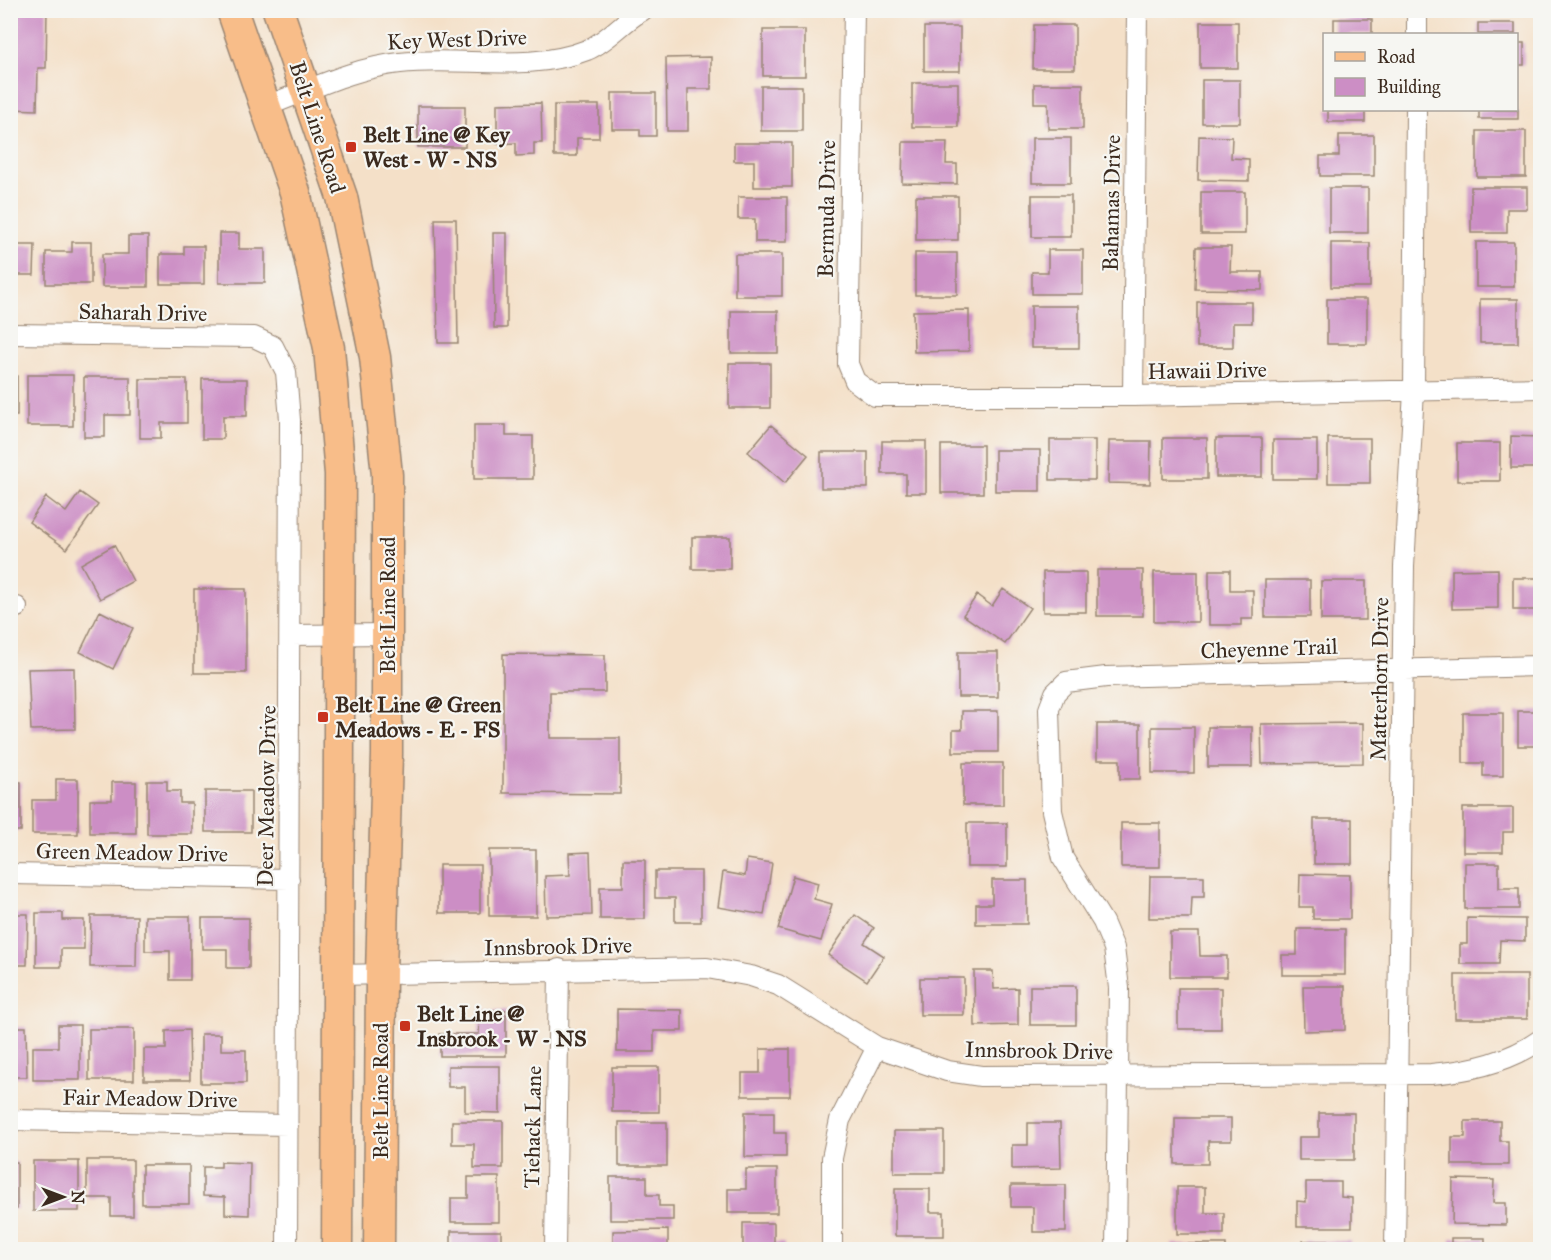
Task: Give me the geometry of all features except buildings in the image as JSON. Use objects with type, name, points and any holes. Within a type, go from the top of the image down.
[{"type":"main road","name":"Belt Line Road","points":[[232,10],[295,192],[328,348],[340,474],[337,1250]]},
{"type":"main road","name":"Belt Line Road","points":[[278,10],[308,91],[342,197],[375,357],[387,475],[387,754],[381,974],[379,1250]]},
{"type":"street","name":"Key West Drive","points":[[266,106],[369,68],[400,63],[530,61],[560,58],[588,49],[643,10]]},
{"type":"street","name":"Bermuda Drive","points":[[854,10],[848,364],[855,381],[875,396]]},
{"type":"street","name":"Bahamas Drive","points":[[1133,396],[1137,10]]},
{"type":"street","points":[[1417,10],[1417,33]]},
{"type":"street","name":"Matterhorn Drive","points":[[1395,1250],[1405,521],[1414,391],[1416,111]]},
{"type":"street","name":"Saharah Drive","points":[[10,334],[254,337],[273,346]]},
{"type":"street","name":"Deer Meadow Drive","points":[[273,346],[286,372],[290,420],[287,1250]]},
{"type":"street","name":"Hawaii Drive","points":[[875,396],[1133,396],[1540,388]]},
{"type":"street","points":[[291,635],[387,634]]},
{"type":"street","name":"Cheyenne Trail","points":[[1116,1250],[1119,988],[1114,948],[1103,922],[1063,858],[1052,811],[1049,709],[1055,693],[1066,682],[1106,677],[1540,666]]},
{"type":"street","name":"Green Meadow Drive","points":[[10,874],[289,879]]},
{"type":"street","name":"Innsbrook Drive","points":[[338,975],[559,969],[707,968],[751,976],[778,985],[877,1047],[947,1071],[981,1076],[1456,1072],[1527,1050],[1540,1040]]},
{"type":"street","name":"Tiehack Lane","points":[[555,1250],[559,969]]},
{"type":"street","points":[[832,1250],[832,1158],[840,1120],[877,1047]]},
{"type":"street","name":"Fair Meadow Drive","points":[[10,1120],[288,1125]]},
{"type":"place","name":"Belt Line @ Key West - W - NS","points":[[351,147]]},
{"type":"place","name":"Belt Line @ Green Meadows - E - FS","points":[[323,717]]},
{"type":"place","name":"Belt Line @ Insbrook - W - NS","points":[[405,1026]]}]
